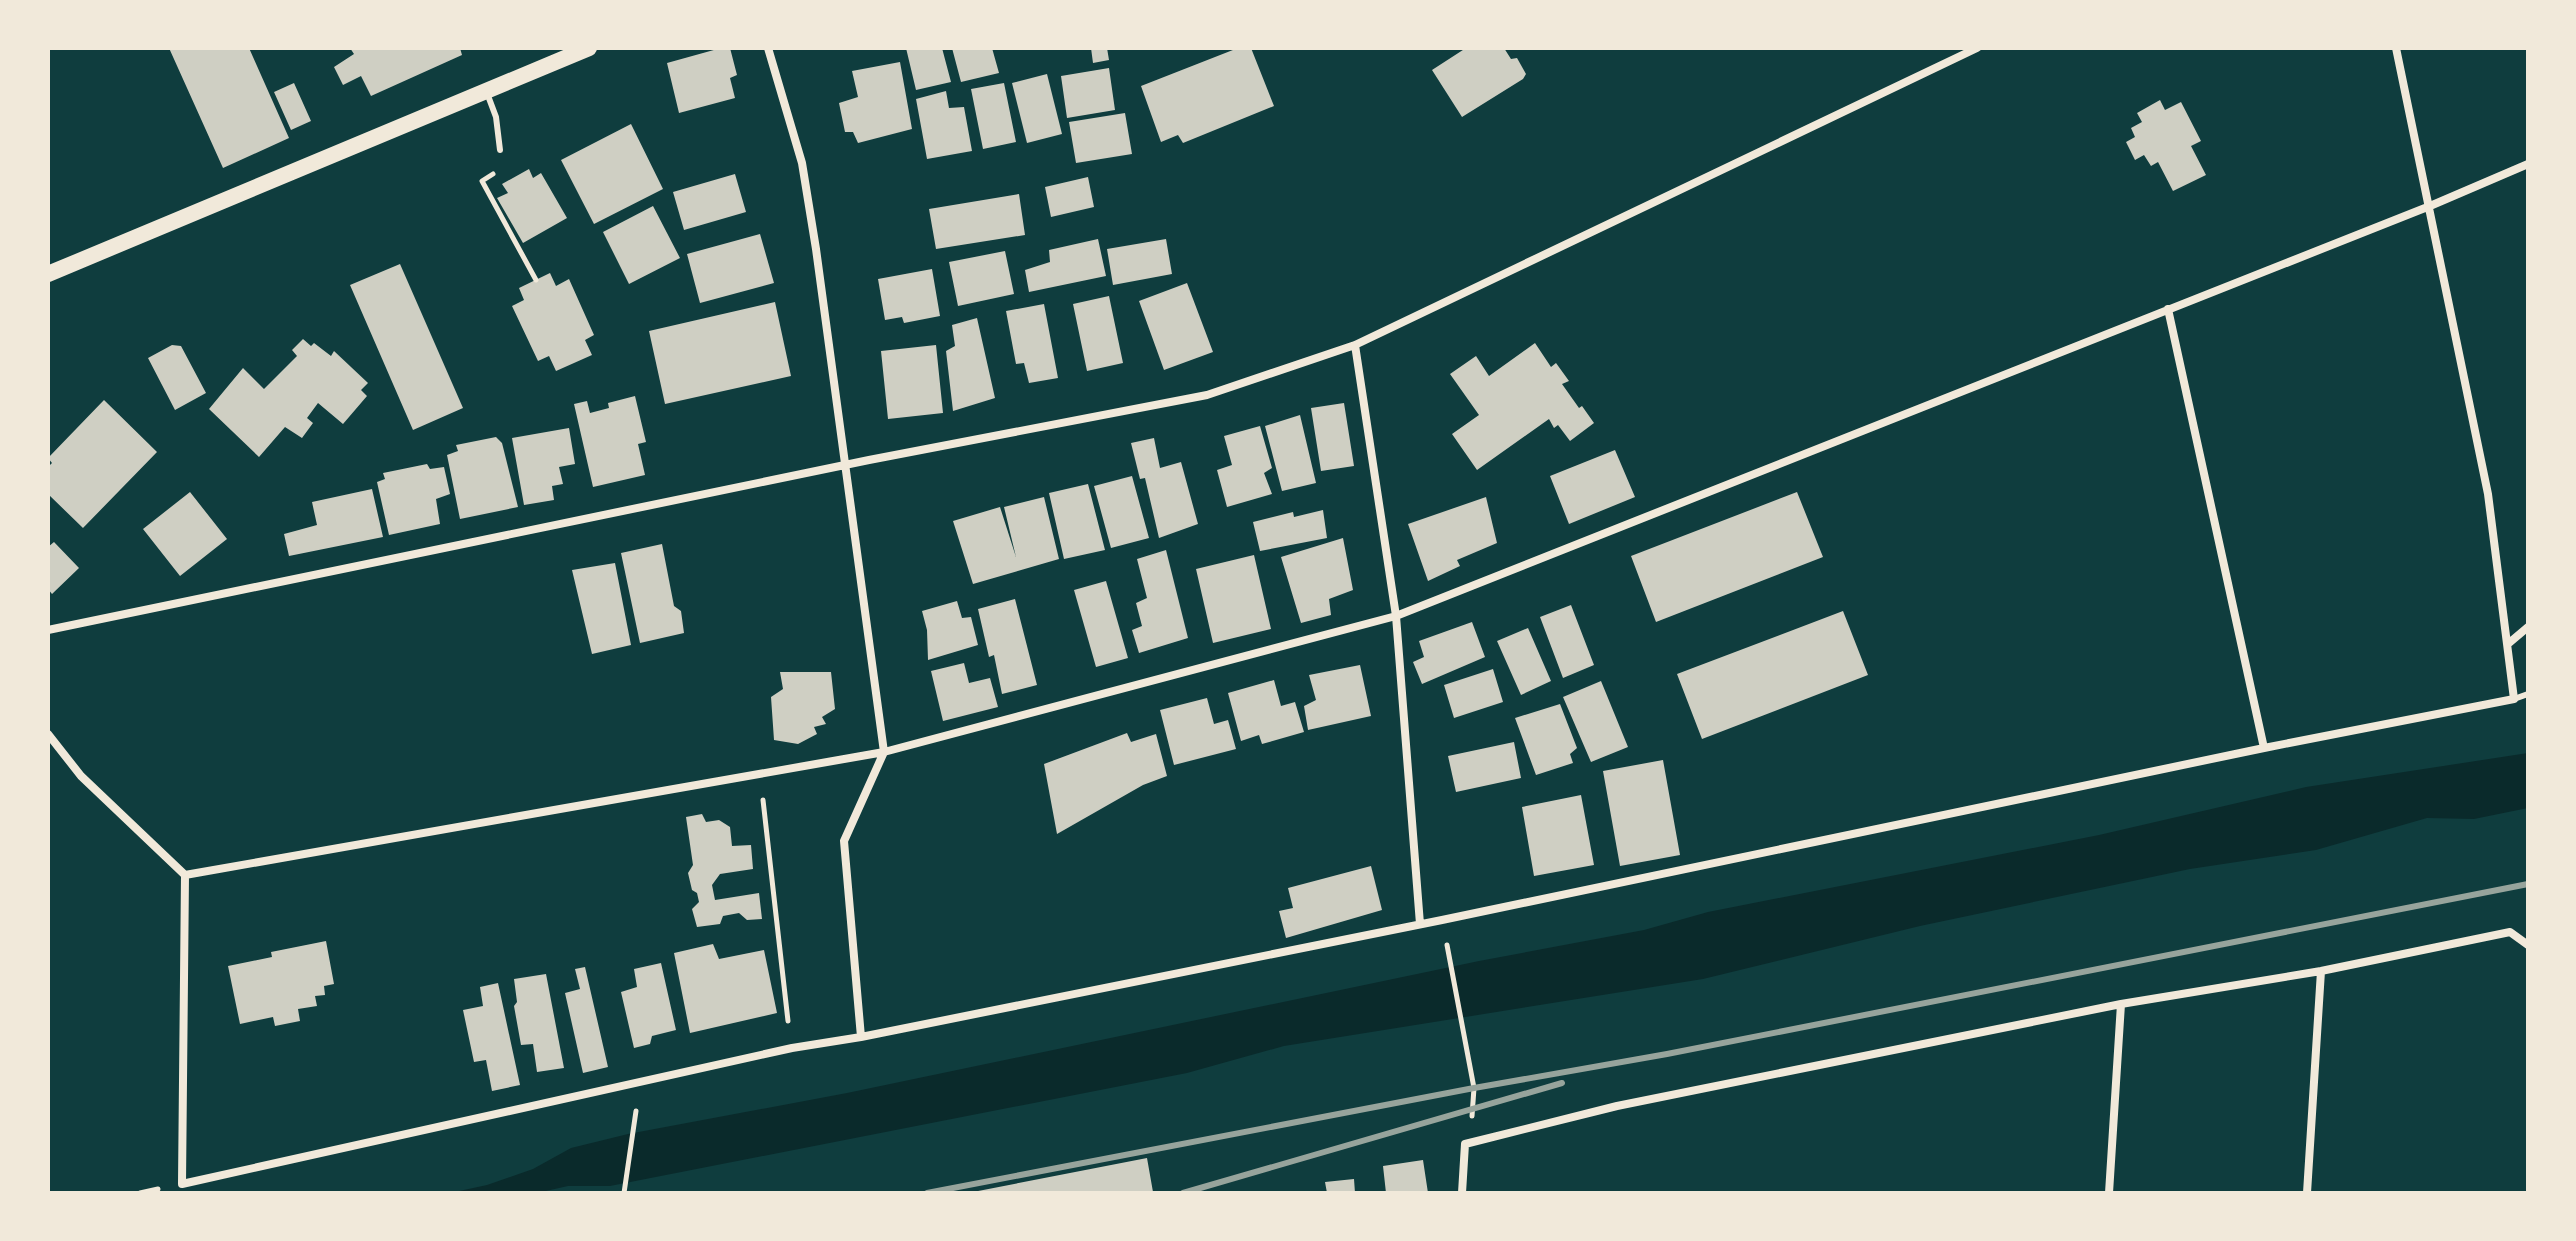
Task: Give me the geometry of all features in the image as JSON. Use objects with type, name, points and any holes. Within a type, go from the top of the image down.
[{"type":"main road","points":[[48,274],[589,48]]},
{"type":"street","points":[[768,48],[802,163],[884,752],[844,841],[861,1037]]},
{"type":"street","points":[[48,630],[844,465],[1207,395],[1355,345],[1977,48]]},
{"type":"street","points":[[48,734],[81,776],[185,875],[182,1184],[792,1048],[861,1037],[1420,924],[2514,699],[2488,494],[2396,48]]},
{"type":"street","points":[[185,875],[884,752],[1396,616],[2430,206],[2528,164]]},
{"type":"street","points":[[2168,309],[2264,748]]},
{"type":"street","points":[[1355,345],[1396,616],[1420,924]]},
{"type":"street","points":[[2509,643],[2528,627]]},
{"type":"street","points":[[1462,1193],[1465,1144],[1617,1106],[2121,1004],[2321,971],[2510,932],[2528,945]]},
{"type":"street","points":[[2307,1193],[2321,971]]},
{"type":"street","points":[[2109,1193],[2121,1004]]},
{"type":"lane","points":[[486,90],[496,117],[500,150]]},
{"type":"lane","points":[[2514,699],[2528,694]]},
{"type":"path","points":[[482,181],[536,280]]},
{"type":"path","points":[[763,800],[790,1035]]},
{"type":"path","points":[[1445,936],[1474,1088],[1474,1107],[1465,1144]]},
{"type":"path","points":[[624,1193],[637,1098]]},
{"type":"water","points":[[2528,753],[2528,808],[2474,819],[2427,818],[2316,850],[2190,869],[1920,926],[1703,979],[1284,1046],[1187,1073],[610,1186],[568,1186],[537,1193],[450,1193],[487,1185],[533,1169],[571,1148],[628,1134],[847,1093],[1479,961],[1644,930],[1708,912],[2099,835],[2306,787]]},
{"type":"building","points":[[169,48],[249,48],[289,138],[223,168]]},
{"type":"building","points":[[350,48],[460,48],[462,55],[371,96],[361,76],[343,85],[334,67],[354,54]]},
{"type":"building","points":[[730,48],[737,75],[730,78],[735,98],[679,113],[667,63]]},
{"type":"building","points":[[906,48],[942,48],[951,82],[916,90]]},
{"type":"building","points":[[952,48],[992,48],[999,73],[961,82]]},
{"type":"building","points":[[1091,48],[1107,48],[1109,60],[1093,63]]},
{"type":"building","points":[[1238,48],[1251,48],[1274,106],[1183,143],[1178,135],[1161,142],[1141,86]]},
{"type":"building","points":[[1466,48],[1504,48],[1511,59],[1517,58],[1526,74],[1523,79],[1462,117],[1432,70]]},
{"type":"building","points":[[900,62],[912,129],[858,143],[853,132],[845,132],[839,103],[858,97],[852,71]]},
{"type":"building","points":[[1109,68],[1115,110],[1067,118],[1061,76]]},
{"type":"building","points":[[1047,74],[1062,134],[1027,143],[1012,83]]},
{"type":"building","points":[[294,83],[311,121],[291,130],[274,92]]},
{"type":"building","points":[[1004,83],[1016,142],[983,149],[971,89]]},
{"type":"building","points":[[946,91],[949,108],[964,107],[972,151],[927,159],[916,99]]},
{"type":"building","points":[[2160,100],[2165,110],[2181,102],[2201,141],[2191,146],[2206,175],[2173,191],[2158,162],[2151,166],[2144,155],[2135,160],[2126,142],[2135,137],[2131,128],[2142,122],[2137,113]]},
{"type":"building","points":[[1125,113],[1132,154],[1076,163],[1069,122]]},
{"type":"building","points":[[631,124],[663,189],[594,224],[561,160]]},
{"type":"building","points":[[529,169],[533,178],[541,173],[567,218],[523,243],[497,198],[508,193],[502,184]]},
{"type":"building","points":[[735,174],[746,212],[684,230],[673,192]]},
{"type":"building","points":[[1088,177],[1094,207],[1051,217],[1045,187]]},
{"type":"building","points":[[1019,194],[1025,235],[936,249],[929,209]]},
{"type":"building","points":[[653,206],[680,258],[629,284],[603,232]]},
{"type":"building","points":[[760,234],[774,283],[700,303],[687,254]]},
{"type":"building","points":[[1098,239],[1106,276],[1029,292],[1025,270],[1050,262],[1049,250]]},
{"type":"building","points":[[1166,239],[1172,274],[1113,285],[1107,249]]},
{"type":"building","points":[[1005,251],[1014,294],[958,306],[949,262]]},
{"type":"building","points":[[400,264],[463,408],[413,430],[350,285]]},
{"type":"building","points":[[932,269],[940,316],[904,323],[902,317],[885,320],[878,279]]},
{"type":"building","points":[[550,273],[556,286],[569,279],[594,335],[585,340],[592,355],[556,371],[549,356],[538,361],[512,306],[524,300],[519,288]]},
{"type":"building","points":[[1187,283],[1213,352],[1164,370],[1139,301]]},
{"type":"building","points":[[1109,296],[1123,363],[1087,371],[1073,304]]},
{"type":"building","points":[[775,302],[791,376],[665,404],[649,331]]},
{"type":"building","points":[[1044,304],[1058,378],[1029,383],[1024,363],[1016,364],[1006,311]]},
{"type":"building","points":[[977,318],[995,398],[953,411],[946,351],[955,346],[952,325]]},
{"type":"building","points":[[303,339],[331,356],[334,351],[368,383],[361,390],[367,396],[343,424],[318,403],[307,418],[313,423],[302,438],[285,427],[259,457],[209,409],[243,368],[264,389],[297,356],[292,350]]},
{"type":"building","points":[[1535,343],[1551,367],[1556,363],[1569,381],[1562,384],[1594,423],[1570,441],[1558,425],[1554,428],[1549,419],[1477,470],[1452,434],[1479,415],[1450,374],[1476,356],[1489,376]]},
{"type":"building","points":[[172,345],[181,346],[206,393],[175,410],[148,358]]},
{"type":"building","points":[[936,345],[943,413],[888,419],[881,351]]},
{"type":"building","points":[[635,396],[646,442],[638,444],[645,475],[593,487],[574,404],[587,401],[590,413],[609,408],[608,403]]},
{"type":"building","points":[[104,400],[157,452],[83,528],[48,494],[48,467],[52,463],[48,458]]},
{"type":"building","points":[[1344,403],[1354,466],[1321,471],[1311,408]]},
{"type":"building","points":[[1300,415],[1316,483],[1282,491],[1265,426]]},
{"type":"building","points":[[1260,426],[1272,468],[1264,473],[1272,494],[1227,507],[1217,470],[1232,465],[1224,436]]},
{"type":"building","points":[[569,428],[575,464],[559,467],[563,484],[552,486],[554,500],[524,505],[512,438]]},
{"type":"building","points":[[496,437],[502,443],[518,507],[460,519],[447,455],[458,451],[456,445]]},
{"type":"building","points":[[1154,438],[1160,468],[1181,462],[1198,524],[1159,538],[1145,478],[1140,479],[1131,443]]},
{"type":"building","points":[[1615,450],[1635,497],[1569,524],[1550,476]]},
{"type":"building","points":[[427,464],[430,469],[444,467],[450,494],[436,499],[440,524],[389,535],[377,482],[385,479],[383,473]]},
{"type":"building","points":[[1132,476],[1149,538],[1111,548],[1094,486]]},
{"type":"building","points":[[1088,484],[1105,550],[1064,559],[1049,493]]},
{"type":"building","points":[[372,489],[383,537],[289,556],[284,534],[317,525],[312,502]]},
{"type":"building","points":[[190,492],[227,539],[180,576],[143,529]]},
{"type":"building","points":[[1797,492],[1823,557],[1656,622],[1631,556]]},
{"type":"building","points":[[1044,497],[1059,559],[973,584],[953,521],[1000,507],[1016,557],[1004,507]]},
{"type":"building","points":[[1486,497],[1497,543],[1457,560],[1460,566],[1428,581],[1408,524]]},
{"type":"building","points":[[1323,510],[1327,538],[1260,551],[1253,522],[1293,512],[1294,517]]},
{"type":"building","points":[[1343,538],[1353,590],[1329,599],[1331,615],[1301,623],[1281,557]]},
{"type":"building","points":[[54,542],[79,568],[52,594],[48,589],[48,547]]},
{"type":"building","points":[[662,544],[674,606],[681,611],[684,633],[640,643],[621,553]]},
{"type":"building","points":[[1166,550],[1188,638],[1139,653],[1132,630],[1142,626],[1136,603],[1147,598],[1137,559]]},
{"type":"building","points":[[1254,555],[1271,629],[1213,643],[1196,569]]},
{"type":"building","points":[[615,563],[631,645],[592,654],[572,570]]},
{"type":"building","points":[[1106,581],[1128,658],[1096,667],[1074,590]]},
{"type":"building","points":[[1015,599],[1037,685],[1002,694],[994,655],[989,657],[978,609]]},
{"type":"building","points":[[957,601],[962,618],[971,617],[978,645],[928,660],[927,630],[922,611]]},
{"type":"building","points":[[1571,605],[1594,665],[1563,678],[1540,617]]},
{"type":"building","points":[[1843,611],[1868,675],[1702,739],[1677,674]]},
{"type":"building","points":[[1472,622],[1485,657],[1422,684],[1413,662],[1424,657],[1419,641]]},
{"type":"building","points":[[1528,628],[1551,681],[1521,695],[1497,641]]},
{"type":"building","points":[[964,663],[969,683],[990,678],[998,707],[943,721],[931,671]]},
{"type":"building","points":[[1360,665],[1371,716],[1308,730],[1304,706],[1316,700],[1309,675]]},
{"type":"building","points":[[1493,669],[1503,702],[1454,718],[1444,685]]},
{"type":"building","points":[[780,672],[831,672],[835,709],[822,717],[826,724],[814,727],[817,734],[798,744],[774,740],[771,697],[783,689]]},
{"type":"building","points":[[1274,680],[1281,706],[1295,702],[1304,732],[1262,744],[1259,735],[1241,741],[1228,693]]},
{"type":"building","points":[[1601,681],[1628,747],[1591,762],[1563,697]]},
{"type":"building","points":[[1207,698],[1214,724],[1228,720],[1236,749],[1174,765],[1160,710]]},
{"type":"building","points":[[1560,704],[1577,748],[1570,754],[1573,763],[1536,775],[1515,718]]},
{"type":"building","points":[[1127,733],[1131,742],[1156,734],[1167,776],[1143,785],[1057,834],[1044,764]]},
{"type":"building","points":[[1514,742],[1521,778],[1456,792],[1448,756]]},
{"type":"building","points":[[1663,760],[1680,855],[1620,866],[1603,771]]},
{"type":"building","points":[[1581,795],[1594,865],[1534,876],[1522,807]]},
{"type":"building","points":[[702,814],[706,822],[719,820],[730,827],[732,846],[751,845],[753,869],[720,874],[712,885],[715,900],[759,893],[762,919],[747,920],[739,913],[723,916],[720,924],[697,927],[692,909],[699,902],[688,873],[693,865],[686,817]]},
{"type":"building","points":[[1371,866],[1382,910],[1286,938],[1279,911],[1293,908],[1288,888]]},
{"type":"building","points":[[326,941],[334,984],[324,986],[325,995],[315,996],[317,1006],[298,1009],[300,1021],[275,1026],[273,1017],[240,1024],[228,966],[272,957],[271,952]]},
{"type":"building","points":[[713,944],[719,959],[764,950],[777,1013],[690,1033],[674,953]]},
{"type":"building","points":[[661,963],[676,1030],[652,1036],[650,1044],[634,1048],[621,992],[637,987],[634,969]]},
{"type":"building","points":[[585,967],[608,1067],[583,1073],[565,993],[580,989],[575,969]]},
{"type":"building","points":[[546,974],[564,1068],[537,1072],[533,1044],[521,1045],[514,1006],[517,1002],[514,979]]},
{"type":"building","points":[[498,983],[520,1085],[492,1091],[486,1060],[474,1062],[463,1010],[483,1006],[480,987]]},
{"type":"building","points":[[1147,1158],[1153,1192],[973,1193],[973,1192]]},
{"type":"building","points":[[1423,1160],[1428,1193],[1386,1193],[1383,1166]]},
{"type":"building","points":[[1354,1179],[1355,1193],[1327,1193],[1325,1182]]},
{"type":"railway","points":[[927,1193],[1667,1054],[2528,884]]},
{"type":"railway","points":[[1183,1193],[1562,1083]]}]
